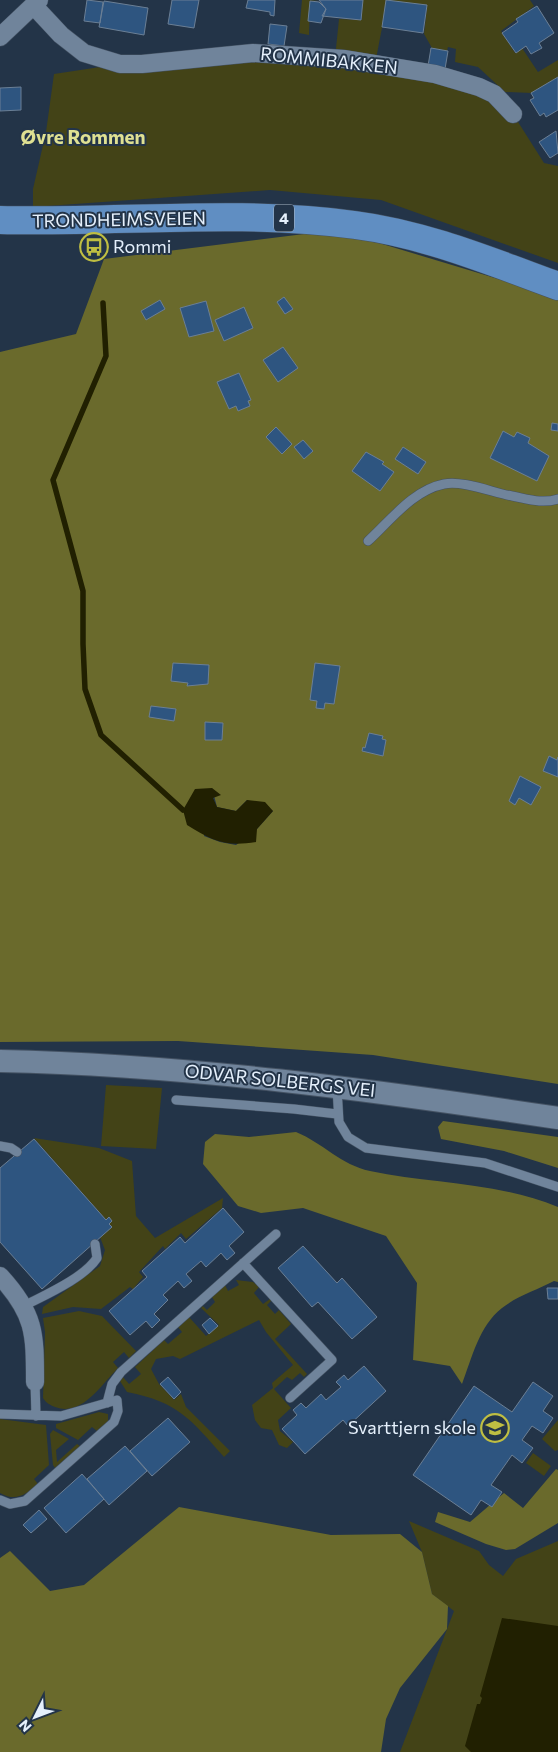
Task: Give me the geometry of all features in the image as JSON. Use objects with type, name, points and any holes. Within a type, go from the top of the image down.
[{"type":"highway","name":"TRONDHEIMSVEIEN","points":[[0,220],[74,222],[282,218],[357,225],[424,240],[558,286]]},
{"type":"street","points":[[0,36],[36,3]]},
{"type":"street","name":"ROMMIBAKKEN","points":[[36,3],[61,35],[84,53],[120,64],[142,64],[253,53],[344,59],[435,74],[479,87],[494,94],[513,114]]},
{"type":"street","name":"ODVAR SOLBERGS VEI","points":[[0,1061],[168,1070],[337,1086],[558,1118]]},
{"type":"street","points":[[0,1276],[24,1306],[33,1330],[35,1382]]},
{"type":"lane","points":[[368,541],[418,494],[445,484],[486,488],[507,495],[546,503],[558,499]]},
{"type":"lane","points":[[337,1086],[337,1114],[346,1134],[354,1142],[366,1148],[485,1164],[558,1187]]},
{"type":"lane","points":[[176,1100],[294,1108],[337,1114]]},
{"type":"lane","points":[[0,1146],[8,1146],[18,1152]]},
{"type":"lane","points":[[107,1403],[112,1384],[120,1372],[276,1234]]},
{"type":"lane","points":[[24,1306],[91,1266],[97,1258],[96,1244]]},
{"type":"lane","points":[[243,1263],[332,1360],[290,1398]]},
{"type":"lane","points":[[35,1382],[36,1416]]},
{"type":"lane","points":[[0,1414],[70,1415],[117,1400],[118,1411],[114,1422],[25,1502],[10,1504],[0,1500]]},
{"type":"shaded area","points":[[302,0],[319,0],[310,1],[309,35],[299,33]]},
{"type":"shaded area","points":[[362,0],[530,0],[534,6],[501,31],[515,53],[522,48],[538,72],[558,60],[558,77],[532,93],[505,92],[478,67],[455,62],[456,49],[448,47],[447,51],[432,48],[424,34],[427,7],[387,2],[375,64],[479,87],[513,114],[544,163],[558,166],[558,263],[381,200],[270,190],[33,207],[33,189],[46,132],[54,74],[120,64],[335,58],[339,19],[362,20]]},
{"type":"shaded area","points":[[336,230],[558,297],[558,1084],[373,1055],[178,1041],[0,1042],[0,352],[76,334],[104,259]],"holes":[[[212,788],[217,807],[236,811],[247,800],[273,811],[257,829],[236,845],[204,836]]]},
{"type":"shaded area","points":[[212,788],[221,795],[213,798],[217,807],[236,811],[247,800],[265,802],[273,811],[257,829],[256,842],[228,843],[212,839],[187,825],[183,810],[195,789]]},
{"type":"shaded area","points":[[106,1085],[162,1088],[156,1149],[101,1146]]},
{"type":"shaded area","points":[[443,1121],[558,1137],[558,1168],[504,1151],[441,1139],[438,1127]]},
{"type":"shaded area","points":[[296,1132],[350,1164],[370,1171],[489,1188],[535,1199],[558,1207],[558,1282],[554,1281],[521,1297],[494,1315],[477,1343],[462,1384],[450,1366],[413,1360],[417,1283],[386,1236],[303,1208],[261,1213],[238,1206],[203,1164],[205,1142],[215,1134],[249,1137]]},
{"type":"shaded area","points":[[34,1138],[99,1148],[132,1161],[136,1216],[155,1238],[223,1198],[222,1208],[186,1239],[181,1233],[165,1249],[163,1246],[139,1272],[143,1277],[133,1289],[130,1287],[101,1309],[73,1307],[42,1314],[43,1307],[100,1266],[105,1250],[98,1232],[108,1222]]},
{"type":"shaded area","points":[[236,1280],[253,1282],[259,1287],[254,1293],[263,1304],[270,1299],[271,1301],[267,1305],[275,1314],[279,1310],[291,1324],[275,1339],[307,1374],[304,1377],[300,1373],[292,1380],[287,1377],[274,1389],[291,1408],[278,1420],[280,1431],[293,1442],[287,1448],[279,1445],[272,1430],[261,1428],[255,1420],[252,1405],[273,1388],[272,1383],[293,1365],[266,1332],[259,1320],[180,1359],[173,1356],[156,1359],[151,1369],[159,1384],[174,1400],[181,1394],[186,1407],[230,1451],[224,1457],[183,1414],[159,1401],[127,1392],[120,1381],[123,1377],[129,1384],[141,1374],[135,1367],[164,1340],[168,1344],[182,1332],[178,1327],[189,1317],[206,1336],[219,1325],[201,1308],[203,1306],[207,1310],[215,1302],[212,1297],[225,1285],[228,1291],[239,1285]]},
{"type":"shaded area","points":[[79,1311],[102,1316],[136,1351],[129,1358],[124,1352],[113,1362],[118,1368],[90,1398],[74,1408],[65,1409],[48,1404],[43,1398],[45,1332],[43,1318]]},
{"type":"shaded area","points":[[99,1412],[108,1414],[108,1421],[97,1431],[92,1427],[78,1440],[56,1428],[56,1424]]},
{"type":"shaded area","points":[[0,1419],[46,1425],[49,1465],[34,1479],[38,1484],[16,1497],[0,1493]]},
{"type":"shaded area","points":[[558,1420],[558,1450],[555,1451],[542,1439]]},
{"type":"shaded area","points":[[53,1430],[69,1439],[56,1450],[57,1462],[77,1444],[80,1446],[55,1468],[53,1465],[50,1434]]},
{"type":"shaded area","points":[[533,1453],[551,1466],[544,1476],[526,1463]]},
{"type":"shaded area","points":[[556,1469],[558,1470],[558,1523],[515,1549],[506,1550],[486,1544],[435,1522],[438,1512],[470,1522],[504,1493],[523,1508]]},
{"type":"shaded area","points":[[179,1507],[331,1535],[400,1534],[422,1552],[432,1594],[448,1606],[447,1629],[400,1688],[386,1719],[381,1752],[0,1752],[0,1558],[10,1551],[50,1591],[84,1585]]},
{"type":"shaded area","points":[[409,1521],[479,1551],[489,1565],[503,1576],[516,1559],[558,1541],[558,1752],[400,1752],[454,1611],[432,1594],[422,1552]]},
{"type":"shaded area","points":[[502,1618],[558,1626],[558,1752],[471,1752],[465,1746],[477,1704],[480,1704],[482,1698],[480,1696]]},
{"type":"building","points":[[87,0],[103,2],[100,23],[84,21]]},
{"type":"building","points":[[172,0],[199,0],[194,28],[168,24]]},
{"type":"building","points":[[248,0],[275,0],[274,16],[270,15],[270,12],[246,8]]},
{"type":"building","points":[[319,0],[363,0],[361,20],[322,16],[326,9]]},
{"type":"building","points":[[386,0],[427,5],[423,33],[382,27]]},
{"type":"building","points":[[104,1],[148,8],[144,35],[99,27]]},
{"type":"building","points":[[310,1],[319,2],[326,9],[321,23],[308,21]]},
{"type":"building","points":[[537,6],[554,33],[539,43],[542,48],[531,54],[526,46],[516,53],[502,33],[518,22],[516,19]]},
{"type":"building","points":[[270,24],[287,26],[284,46],[268,44]]},
{"type":"building","points":[[431,48],[448,51],[445,69],[428,66]]},
{"type":"building","points":[[558,77],[558,110],[546,117],[544,113],[540,116],[530,100],[534,98],[531,93]]},
{"type":"building","points":[[21,87],[21,110],[0,111],[0,88]]},
{"type":"building","points":[[556,131],[558,153],[550,158],[539,142]]},
{"type":"building","points":[[284,297],[293,309],[285,314],[277,302]]},
{"type":"building","points":[[160,300],[165,309],[146,320],[141,311]]},
{"type":"building","points":[[206,301],[214,331],[189,337],[180,308]]},
{"type":"building","points":[[244,307],[253,328],[224,341],[215,320]]},
{"type":"building","points":[[283,347],[298,368],[278,382],[263,360]]},
{"type":"building","points":[[239,373],[251,400],[248,401],[250,406],[238,411],[236,406],[229,409],[217,382]]},
{"type":"building","points":[[552,423],[558,424],[558,431],[551,430]]},
{"type":"building","points":[[276,427],[292,444],[282,454],[266,437]]},
{"type":"building","points":[[503,431],[514,437],[517,432],[530,438],[528,443],[549,456],[537,481],[490,458]]},
{"type":"building","points":[[303,440],[313,451],[304,459],[294,447]]},
{"type":"building","points":[[403,447],[426,462],[418,474],[395,459]]},
{"type":"building","points":[[366,452],[384,462],[382,464],[394,472],[380,491],[352,471]]},
{"type":"building","points":[[173,663],[209,665],[208,684],[187,686],[188,683],[171,681]]},
{"type":"building","points":[[315,663],[340,666],[334,704],[325,703],[324,709],[316,708],[317,701],[310,700]]},
{"type":"building","points":[[151,706],[176,709],[174,721],[149,717]]},
{"type":"building","points":[[205,722],[223,723],[222,740],[205,740]]},
{"type":"building","points":[[369,733],[383,736],[382,739],[386,740],[383,756],[362,751],[363,747],[365,748]]},
{"type":"building","points":[[549,756],[557,760],[558,757],[558,777],[543,771]]},
{"type":"building","points":[[520,776],[541,787],[531,805],[519,798],[515,805],[509,801]]},
{"type":"building","points":[[34,1139],[106,1220],[109,1217],[112,1221],[109,1224],[112,1227],[42,1289],[0,1242],[0,1168]]},
{"type":"building","points":[[223,1208],[244,1232],[229,1246],[235,1253],[227,1260],[221,1253],[206,1267],[201,1261],[186,1274],[192,1281],[184,1288],[178,1281],[163,1295],[168,1300],[154,1314],[160,1320],[152,1328],[146,1321],[130,1335],[109,1311],[147,1277],[142,1271],[180,1237],[185,1243]]},
{"type":"building","points":[[303,1246],[337,1283],[342,1278],[377,1317],[352,1339],[318,1302],[312,1307],[278,1268]]},
{"type":"building","points":[[547,1288],[558,1288],[558,1299],[548,1299]]},
{"type":"building","points":[[210,1318],[218,1326],[209,1334],[202,1325]]},
{"type":"building","points":[[364,1366],[386,1391],[348,1426],[343,1420],[305,1454],[282,1429],[297,1415],[293,1410],[301,1403],[306,1408],[321,1394],[326,1400],[341,1387],[336,1382],[344,1375],[348,1380]]},
{"type":"building","points":[[168,1377],[181,1392],[174,1399],[160,1384]]},
{"type":"building","points":[[533,1382],[553,1396],[543,1411],[553,1418],[543,1433],[532,1426],[522,1440],[533,1448],[522,1463],[512,1455],[491,1485],[502,1492],[492,1507],[481,1500],[471,1515],[413,1475],[474,1386],[512,1412]]},
{"type":"building","points":[[168,1418],[190,1442],[152,1476],[130,1451]]},
{"type":"building","points":[[125,1446],[147,1471],[109,1505],[87,1479]]},
{"type":"building","points":[[82,1474],[104,1499],[66,1533],[44,1508]]},
{"type":"building","points":[[39,1510],[47,1519],[31,1533],[23,1525]]},
{"type":"waterway","points":[[103,303],[106,356],[53,480],[83,591],[85,689],[101,735],[183,810]]},
{"type":"place","name":"Rommi","points":[[94,247]]},
{"type":"place","name":"Svarttjern skole","points":[[495,1428]]},
{"type":"district","name":"Øvre Rommen","points":[[83,137]]}]
